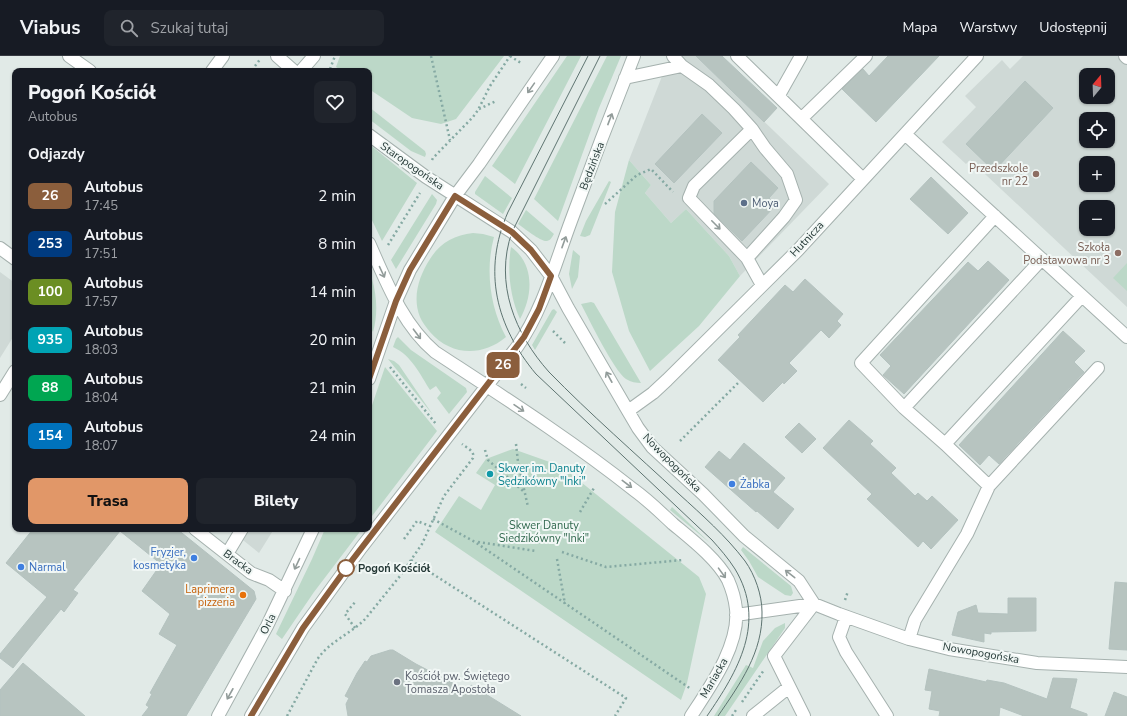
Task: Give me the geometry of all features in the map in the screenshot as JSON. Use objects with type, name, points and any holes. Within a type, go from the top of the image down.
[{"type":"street","points":[[69,56],[86,68]]},
{"type":"street","points":[[214,68],[223,56]]},
{"type":"street","points":[[277,56],[291,68]]},
{"type":"street","points":[[304,68],[314,56]]},
{"type":"street","points":[[372,370],[396,301],[410,270],[455,196],[479,164],[553,56]]},
{"type":"street","name":"Będzińska","points":[[487,386],[517,347],[539,309],[634,56]]},
{"type":"street","points":[[673,56],[682,66],[709,85],[734,109],[752,129],[765,148],[787,174],[796,200],[784,217],[747,258]]},
{"type":"street","points":[[737,56],[863,179]]},
{"type":"street","points":[[778,96],[801,56]]},
{"type":"street","points":[[802,118],[866,56]]},
{"type":"street","name":"Hutnicza","points":[[628,411],[653,393],[667,380],[798,250],[977,56]]},
{"type":"street","points":[[625,78],[682,66]]},
{"type":"street","points":[[752,129],[694,186],[689,198],[747,258],[762,285]]},
{"type":"street","points":[[905,134],[1127,337]]},
{"type":"street","name":"Staropogońska","points":[[372,136],[426,177],[512,232],[531,250],[551,276]]},
{"type":"street","points":[[989,486],[904,408],[861,363],[995,216]]},
{"type":"street","points":[[0,248],[12,257]]},
{"type":"street","points":[[372,249],[396,301],[423,342],[435,352],[596,461],[636,491],[688,536],[717,565],[728,580],[734,598],[736,615],[814,604]]},
{"type":"street","points":[[904,408],[1042,259]]},
{"type":"street","name":"Nowopogońska","points":[[551,276],[638,428],[652,447],[703,494],[744,536],[799,581],[814,604],[909,639],[949,649],[1036,662],[1127,667]]},
{"type":"street","points":[[945,444],[1082,296]]},
{"type":"street","points":[[909,639],[915,620],[967,534],[989,486],[1098,368]]},
{"type":"street","points":[[251,716],[303,628],[361,548],[448,434],[487,386]]},
{"type":"street","points":[[0,395],[11,387]]},
{"type":"street","name":"Bracka","points":[[199,532],[251,573],[269,580],[285,591]]},
{"type":"street","points":[[227,554],[240,532]]},
{"type":"street","name":"Orla","points":[[218,716],[268,626],[312,532]]},
{"type":"street","points":[[804,716],[774,656],[814,604]]},
{"type":"street","name":"Mariacka","points":[[691,716],[710,688],[725,661],[734,635],[736,615]]},
{"type":"street","points":[[843,615],[839,637],[846,652],[887,716]]},
{"type":"street","points":[[753,716],[789,687]]},
{"type":"path","points":[[255,66],[263,56]]},
{"type":"path","points":[[330,68],[335,56]]},
{"type":"path","points":[[431,56],[450,140]]},
{"type":"path","points":[[377,260],[424,187],[433,158],[468,123],[478,110],[490,86],[510,56],[521,63]]},
{"type":"path","points":[[478,110],[496,101]]},
{"type":"path","points":[[605,204],[637,175],[651,169],[672,191],[689,198]]},
{"type":"path","points":[[553,331],[565,343]]},
{"type":"path","points":[[287,716],[319,657],[326,649],[360,625],[372,612],[411,560],[422,544],[447,491],[474,456],[472,452],[439,428],[386,362],[376,358]]},
{"type":"path","points":[[680,441],[740,381]]},
{"type":"path","points":[[521,384],[526,388]]},
{"type":"path","points":[[516,444],[518,462],[528,508]]},
{"type":"path","points":[[485,450],[488,460],[524,491]]},
{"type":"path","points":[[580,512],[594,488]]},
{"type":"path","points":[[433,519],[475,542],[691,689]]},
{"type":"path","points":[[404,538],[418,521],[430,526]]},
{"type":"path","points":[[475,542],[536,551]]},
{"type":"path","points":[[562,552],[606,567],[683,560]]},
{"type":"path","points":[[557,559],[565,604]]},
{"type":"path","points":[[411,560],[626,698],[615,716]]},
{"type":"path","points":[[355,628],[345,614],[356,601]]},
{"type":"path","points":[[732,716],[774,656]]},
{"type":"shaded area","points":[[670,56],[696,56],[829,184],[740,276],[729,256],[686,209],[671,223],[645,193],[651,185],[629,160]]},
{"type":"shaded area","name":"Przedszkole nr 22","points":[[1023,56],[1127,56],[1127,307],[970,160],[966,164],[942,142],[976,107],[965,96],[1002,60],[1010,69]]},
{"type":"shaded area","points":[[0,272],[12,281],[12,339],[0,358]]},
{"type":"shaded area","points":[[233,532],[272,532],[259,553]]},
{"type":"green space","points":[[340,56],[504,56],[456,119],[441,124],[412,118],[372,91],[372,68],[336,67]]},
{"type":"green space","points":[[567,56],[581,56],[515,184],[492,166]]},
{"type":"green space","points":[[607,56],[621,56],[599,108],[558,221],[534,199]]},
{"type":"green space","points":[[372,109],[425,151],[426,154],[425,157],[411,151],[372,121]]},
{"type":"green space","points":[[372,146],[417,183],[382,241],[372,220]]},
{"type":"green space","points":[[629,160],[651,185],[645,193],[671,223],[686,209],[729,256],[740,276],[699,326],[650,371],[629,331],[612,272],[615,212]]},
{"type":"green space","points":[[485,176],[512,198],[503,214],[475,194]]},
{"type":"green space","points":[[609,181],[611,182],[590,235],[585,237],[580,236],[586,221]]},
{"type":"green space","points":[[432,194],[437,200],[436,204],[396,269],[391,260]]},
{"type":"green space","points":[[526,210],[554,234],[550,240],[544,241],[518,224]]},
{"type":"green space","points":[[473,233],[494,237],[490,262],[491,288],[496,313],[506,337],[497,344],[487,348],[477,351],[467,351],[447,346],[430,332],[420,317],[417,294],[423,272],[438,248],[454,238]]},
{"type":"green space","points":[[511,247],[519,254],[528,271],[529,291],[520,319],[514,302],[510,283],[509,265]]},
{"type":"green space","points":[[573,250],[580,256],[578,277],[572,289],[569,274]]},
{"type":"green space","points":[[1127,263],[1127,291],[1113,278]]},
{"type":"green space","points":[[372,279],[376,306],[376,319],[373,332]]},
{"type":"green space","points":[[591,302],[594,303],[641,383],[626,379],[615,366],[581,304]]},
{"type":"green space","points":[[554,309],[557,312],[535,350],[532,345]]},
{"type":"green space","points":[[398,337],[411,350],[466,388],[467,392],[449,414],[437,398],[441,393],[436,386],[430,390],[419,371],[410,360],[399,350],[393,347]]},
{"type":"green space","points":[[388,359],[399,365],[433,415]]},
{"type":"green space","points":[[385,367],[437,431],[372,516],[372,405]]},
{"type":"green space","name":"Skwer Danuty Siedzikówny \"Inki\"","points":[[513,449],[561,466],[699,577],[706,594],[687,683],[681,700],[435,532],[459,496],[481,510],[495,485],[476,473],[486,459]]},
{"type":"green space","points":[[672,507],[710,543],[670,510]]},
{"type":"green space","points":[[324,532],[360,532],[314,592],[282,639],[276,634]]},
{"type":"green space","points":[[743,547],[791,586],[793,593],[791,596],[785,595],[758,577],[741,550]]},
{"type":"green space","points":[[785,623],[785,628],[725,716],[714,716],[746,665],[753,668],[763,641],[775,628]]},
{"type":"building","points":[[696,56],[722,56],[777,108],[764,122]]},
{"type":"building","points":[[888,56],[939,56],[876,122],[842,89],[863,69],[869,76]]},
{"type":"building","points":[[1025,81],[1053,108],[994,171],[966,144]]},
{"type":"building","points":[[702,114],[722,133],[674,183],[655,164]]},
{"type":"building","name":"Moya","points":[[751,162],[778,188],[769,198],[776,205],[742,241],[714,214],[714,201]]},
{"type":"building","points":[[931,177],[968,213],[948,234],[910,199]]},
{"type":"building","points":[[988,261],[1009,280],[904,394],[883,375],[891,366],[880,355],[968,262],[978,271]]},
{"type":"building","points":[[805,279],[843,314],[837,321],[841,325],[829,338],[821,330],[789,363],[797,371],[784,384],[783,382],[763,402],[718,360],[740,337],[738,335],[785,285],[793,292]]},
{"type":"building","points":[[1063,331],[1085,351],[1074,362],[1084,372],[999,464],[989,455],[980,465],[959,445]]},
{"type":"building","points":[[849,420],[873,441],[870,444],[896,468],[891,473],[915,496],[918,493],[927,501],[932,496],[958,520],[931,549],[923,541],[918,547],[867,499],[872,494],[823,448]]},
{"type":"building","points":[[799,423],[816,439],[802,453],[785,437]]},
{"type":"building","points":[[744,443],[785,478],[773,492],[794,509],[778,529],[757,511],[756,512],[705,467],[719,451],[730,460]]},
{"type":"building","points":[[31,532],[119,532],[73,590],[78,593],[64,612],[61,609],[13,668],[0,658],[0,654],[47,597],[6,563]]},
{"type":"building","points":[[121,532],[181,532],[254,591],[256,599],[186,716],[142,716],[149,707],[146,705],[152,694],[150,693],[177,645],[159,634],[170,614],[142,591],[161,564]]},
{"type":"building","points":[[1115,582],[1127,583],[1127,650],[1109,649]]},
{"type":"building","points":[[1008,598],[1036,598],[1036,631],[991,632],[991,634],[984,633],[984,642],[952,635],[958,612],[976,605],[978,613],[1008,614]]},
{"type":"building","name":"Kościół pw. Świętego Tomasza Apostoła","points":[[393,650],[416,664],[466,690],[471,685],[521,716],[348,716],[346,704],[349,698],[345,696],[357,673],[365,661],[367,662],[371,656]]},
{"type":"building","points":[[23,663],[85,716],[0,716],[0,690]]},
{"type":"building","points":[[929,669],[986,682],[987,680],[1004,683],[1047,699],[1053,678],[1077,679],[1070,708],[1087,714],[1087,716],[1024,716],[1000,707],[999,716],[939,716],[940,711],[929,709],[932,691],[925,690]]},
{"type":"building","points":[[1114,692],[1127,697],[1127,716],[1105,716]]},
{"type":"tram line","points":[[588,56],[508,212],[500,234],[496,255],[495,277],[497,297],[511,337],[522,356],[536,374],[712,540],[735,569],[744,589],[748,608],[748,627],[745,646],[729,682],[707,716]]},
{"type":"tram line","points":[[600,56],[512,232],[507,251],[505,270],[507,289],[511,307],[526,341],[549,372],[597,419],[714,526],[738,552],[752,572],[762,606],[759,641],[749,667],[742,680],[718,716]]},
{"type":"bus line","name":"26","points":[[251,716],[303,628],[361,548],[524,337],[539,309],[551,276],[531,250],[512,232],[455,196],[410,270],[396,301],[372,370]]},
{"type":"place","name":"Przedszkole nr 22","points":[[1036,174]]},
{"type":"place","name":"Moya","points":[[744,203]]},
{"type":"place","name":"Szkoła Podstawowa nr 3","points":[[1118,253]]},
{"type":"place","name":"Skwer im. Danuty Sędzikówny \"Inki\"","points":[[490,474]]},
{"type":"place","name":"Żabka","points":[[732,484]]},
{"type":"place","name":"Fryzjer, kosmetyka","points":[[194,558]]},
{"type":"place","name":"Narmal","points":[[21,567]]},
{"type":"place","name":"Pogoń Kościół","points":[[346,568]]},
{"type":"place","name":"Laprimera pizzeria","points":[[243,595]]},
{"type":"place","name":"Kościół pw. Świętego Tomasza Apostoła","points":[[397,682]]}]
